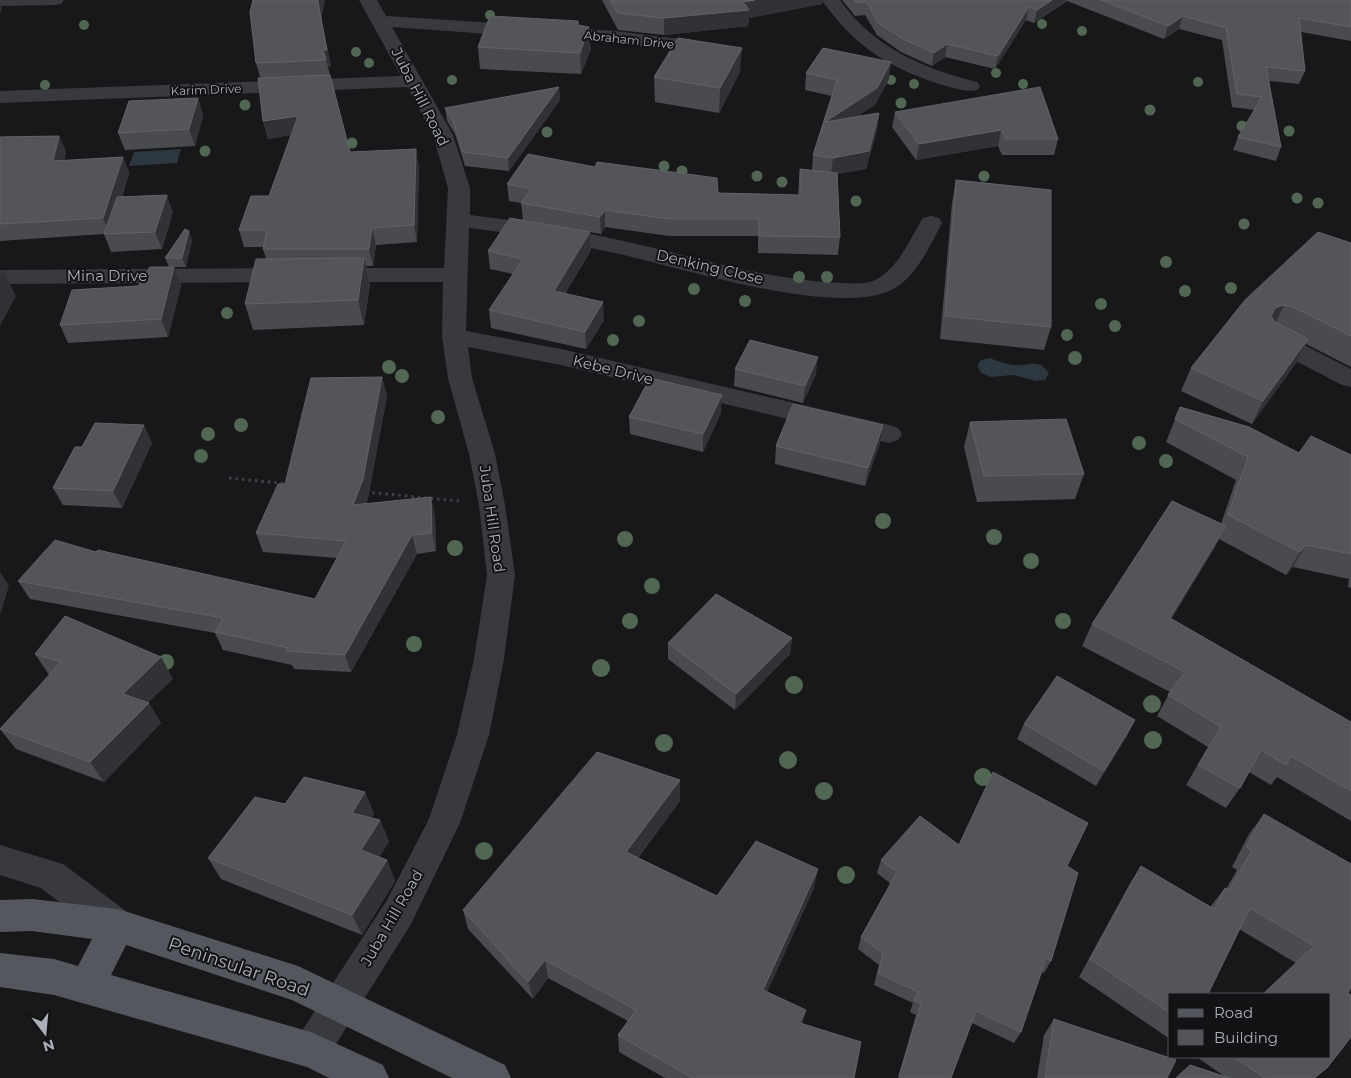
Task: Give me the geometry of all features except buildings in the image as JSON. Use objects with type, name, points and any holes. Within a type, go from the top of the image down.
[{"type":"main road","name":"Peninsular Road","points":[[0,916],[32,915],[118,926],[298,984],[339,1006],[492,1078]]},
{"type":"main road","points":[[87,985],[118,926]]},
{"type":"main road","points":[[0,970],[54,977],[87,985],[311,1050],[370,1078]]},
{"type":"street","points":[[0,1],[55,0]]},
{"type":"street","points":[[831,0],[842,18],[868,43],[919,72],[970,86]]},
{"type":"street","name":"Abraham Drive","points":[[374,10],[728,51]]},
{"type":"street","name":"Juba Hill Road","points":[[311,1050],[399,912],[444,823],[473,735],[490,659],[501,575],[492,505],[482,454],[460,378],[454,337],[459,188],[443,135],[374,10]]},
{"type":"street","name":"Karim Drive","points":[[0,97],[412,81]]},
{"type":"street","name":"Denking Close","points":[[459,220],[500,224],[642,252],[727,274],[834,290],[857,291],[883,286],[910,260],[931,223]]},
{"type":"street","name":"Mina Drive","points":[[0,277],[455,275]]},
{"type":"street","name":"Kebe Drive","points":[[454,337],[561,357],[889,434]]},
{"type":"street","points":[[1273,339],[1351,379]]},
{"type":"street","points":[[0,860],[51,875],[118,926]]},
{"type":"path","points":[[228,478],[297,485]]},
{"type":"path","points":[[365,492],[492,505]]},
{"type":"shaded area","points":[[181,149],[177,163],[129,166],[134,152]]},
{"type":"shaded area","points":[[990,358],[1013,365],[1041,365],[1049,373],[1045,380],[1036,381],[1013,375],[991,377],[981,373],[977,366],[981,360]]}]
